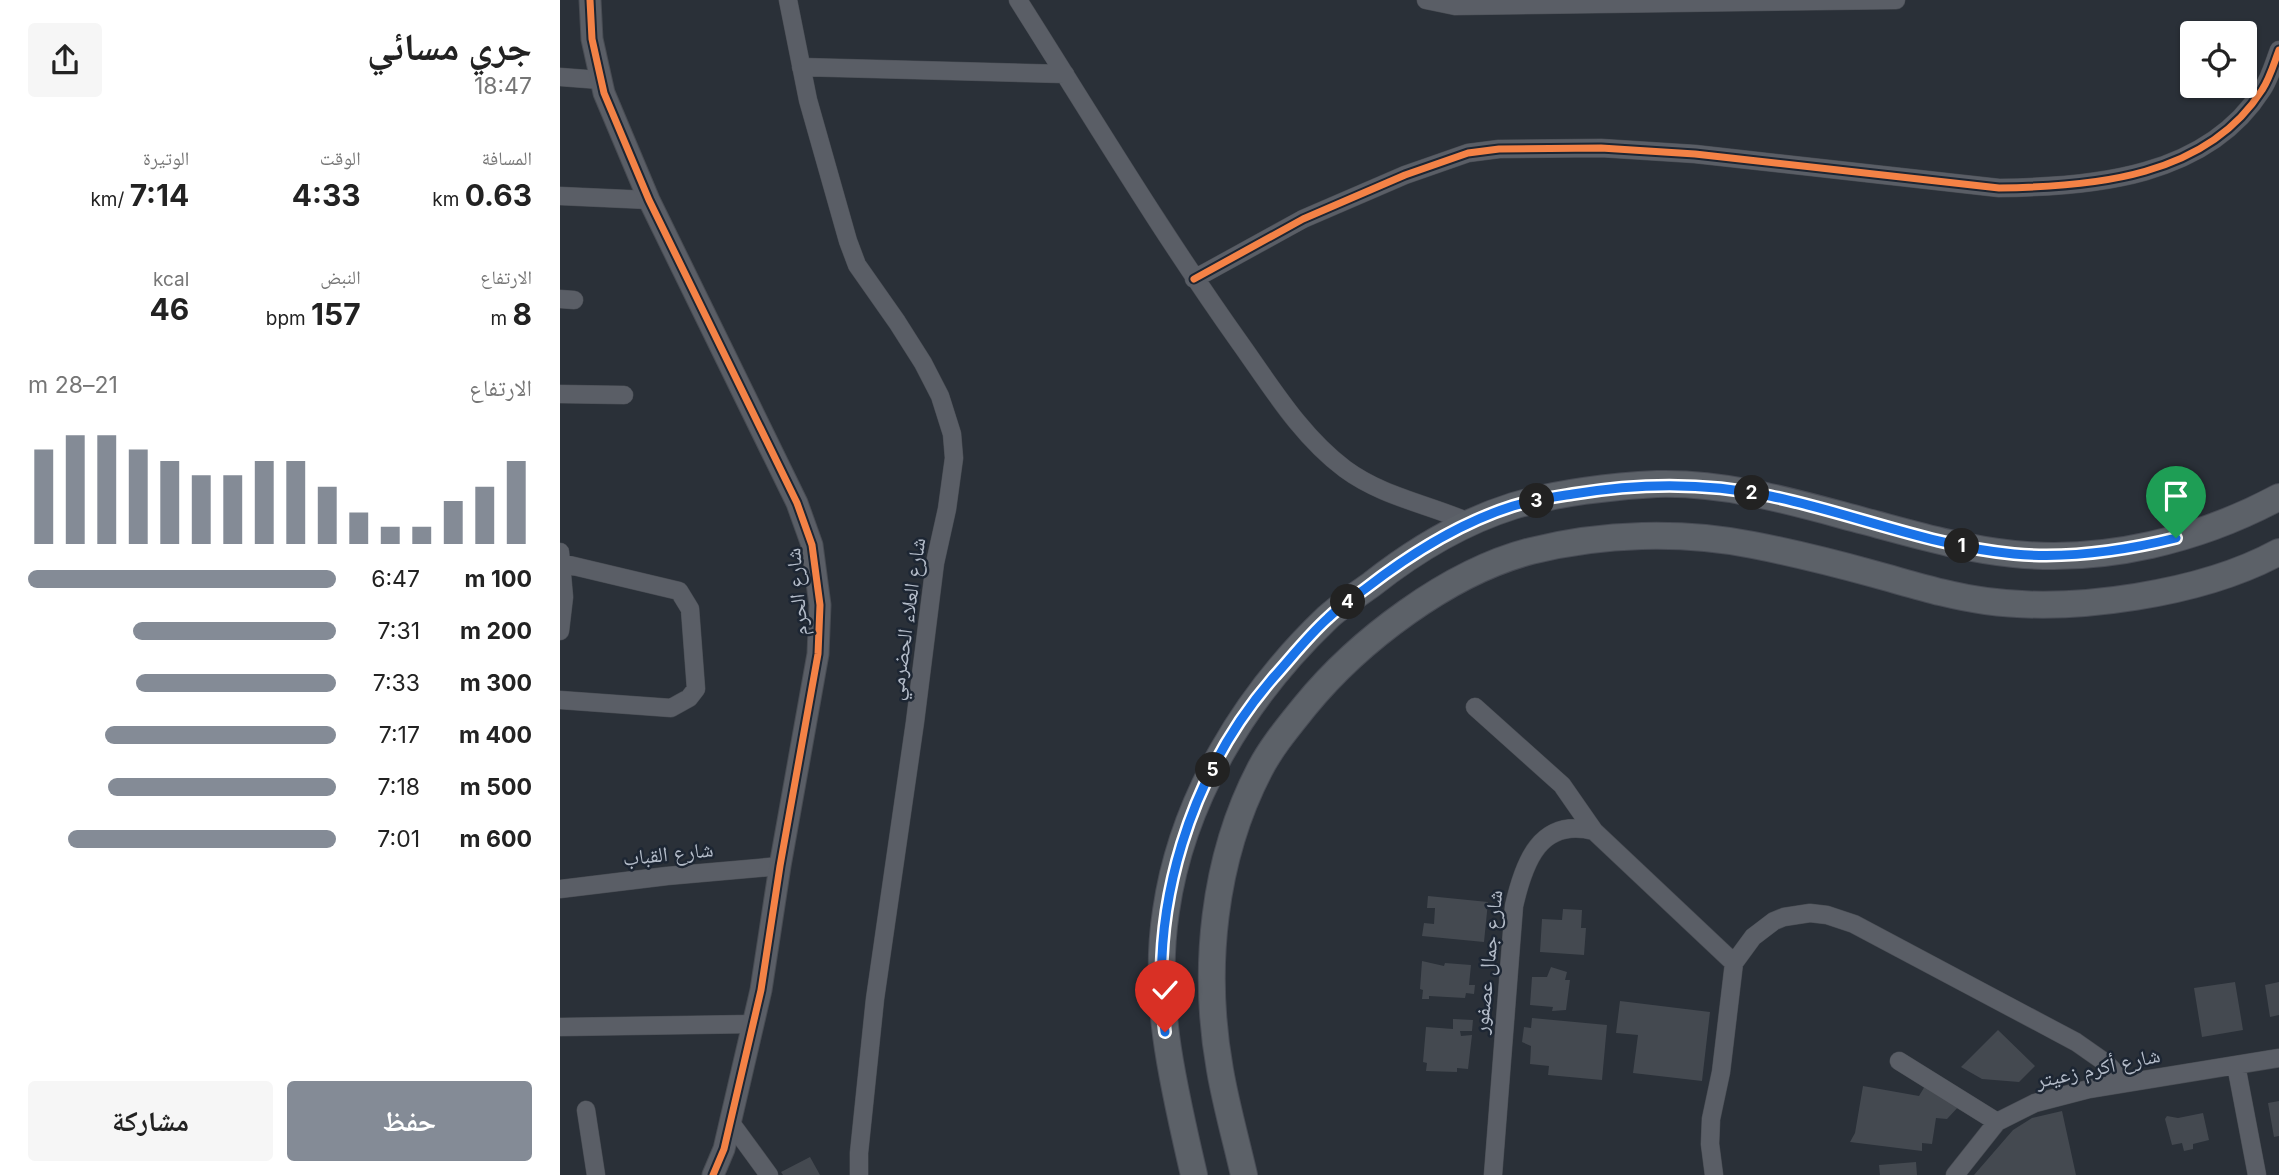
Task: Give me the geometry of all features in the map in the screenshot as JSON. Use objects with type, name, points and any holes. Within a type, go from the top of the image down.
[{"type":"main road","points":[[1194,1175],[1169,1060],[1161,976],[1165,915],[1172,878],[1199,799],[1234,731],[1261,692],[1328,617],[1418,551],[1471,523],[1514,506],[1602,489],[1657,484],[1691,485],[1768,495],[1918,536],[2014,554],[2080,555],[2130,549],[2188,535],[2250,512],[2279,497]]},
{"type":"main road","points":[[1244,1175],[1220,1068],[1214,1026],[1211,955],[1213,925],[1231,845],[1244,806],[1261,769],[1284,732],[1328,678],[1408,611],[1490,566],[1529,551],[1630,536],[1696,537],[1751,545],[1983,601],[2036,605],[2071,604],[2169,590],[2216,580],[2256,565],[2279,552]]},
{"type":"street","name":"شارع الحرم","points":[[590,0],[592,40],[604,93],[649,200],[797,503],[812,545],[820,605],[818,654],[761,990],[731,1123],[713,1175]]},
{"type":"street","name":"شارع العلاء الحضرمي","points":[[788,0],[808,100],[848,241],[857,265],[916,353],[940,396],[952,434],[954,458],[935,563],[915,722],[874,999],[859,1175]]},
{"type":"street","points":[[1018,0],[1194,279],[1294,418],[1333,460],[1367,483],[1388,494],[1471,523]]},
{"type":"street","points":[[1426,0],[1455,6],[1896,0]]},
{"type":"street","points":[[1194,279],[1303,219],[1405,175],[1468,153],[1499,149],[1601,148],[1695,154],[1999,188],[2046,188],[2112,179],[2171,163],[2202,148],[2248,109],[2263,88],[2279,50]]},
{"type":"street","points":[[802,67],[1065,74]]},
{"type":"street","points":[[560,77],[600,80]]},
{"type":"street","points":[[560,196],[649,200]]},
{"type":"street","points":[[560,394],[624,395]]},
{"type":"street","points":[[560,631],[564,597],[560,556],[679,591],[690,609],[695,689],[689,698],[671,708],[560,700]]},
{"type":"street","points":[[1475,707],[1562,785],[1594,831],[1734,963]]},
{"type":"street","name":"شارع جمال عصفور","points":[[1493,1175],[1511,927],[1519,884],[1531,854],[1549,834],[1566,828],[1580,827],[1594,831]]},
{"type":"street","name":"شارع القباب","points":[[560,889],[780,866]]},
{"type":"street","points":[[1714,1175],[1710,1144],[1711,1119],[1721,1072],[1734,963],[1753,937],[1774,921],[1801,913],[1828,915],[1866,930],[2076,1042],[2106,1063],[2125,1083]]},
{"type":"street","points":[[561,1027],[753,1024]]},
{"type":"street","name":"شارع أكرم زعيتر","points":[[1955,1175],[1997,1122],[2035,1103],[2056,1096],[2125,1083],[2279,1058]]},
{"type":"street","points":[[1899,1061],[1997,1122]]},
{"type":"street","points":[[2236,1065],[2257,1175]]},
{"type":"street","points":[[586,1110],[596,1175]]},
{"type":"street","points":[[731,1123],[769,1175]]},
{"type":"building","points":[[1428,896],[1488,902],[1484,942],[1422,936],[1424,923],[1434,924],[1435,908],[1427,908]]},
{"type":"building","points":[[1563,909],[1582,910],[1581,928],[1586,928],[1584,955],[1540,952],[1542,919],[1562,920]]},
{"type":"building","points":[[1422,961],[1444,966],[1445,963],[1471,965],[1469,985],[1475,985],[1474,994],[1466,993],[1465,998],[1429,996],[1429,999],[1422,999]]},
{"type":"building","points":[[1551,967],[1567,972],[1565,980],[1570,980],[1566,1010],[1552,1011],[1553,1007],[1530,1005],[1532,977],[1547,977]]},
{"type":"building","points":[[2235,982],[2243,1030],[2202,1037],[2194,988]]},
{"type":"building","points":[[2279,982],[2279,1015],[2270,1017],[2265,985]]},
{"type":"building","points":[[1620,1001],[1710,1012],[1702,1081],[1633,1073],[1638,1035],[1616,1033]]},
{"type":"building","points":[[1532,1018],[1607,1025],[1602,1080],[1548,1075],[1549,1066],[1530,1064],[1531,1046],[1522,1042],[1524,1027],[1531,1028]]},
{"type":"building","points":[[1453,1019],[1473,1020],[1472,1031],[1460,1031],[1461,1036],[1472,1035],[1468,1069],[1457,1068],[1457,1072],[1426,1071],[1427,1063],[1423,1062],[1426,1027],[1453,1029]]},
{"type":"building","points":[[1998,1030],[2035,1066],[2019,1082],[1982,1079],[1961,1067]]},
{"type":"building","points":[[1863,1086],[1919,1096],[1925,1086],[1960,1105],[1947,1119],[1936,1118],[1932,1144],[1922,1143],[1922,1151],[1850,1142],[1855,1133]]},
{"type":"building","points":[[2279,1101],[2279,1136],[2274,1137],[2268,1103]]},
{"type":"building","points":[[2062,1111],[2076,1175],[1974,1175],[2013,1130],[2032,1118]]},
{"type":"building","points":[[2203,1113],[2209,1140],[2193,1144],[2193,1149],[2184,1151],[2182,1143],[2172,1145],[2165,1119],[2167,1116],[2178,1118]]},
{"type":"building","points":[[810,1157],[820,1175],[783,1175],[781,1172]]},
{"type":"building","points":[[1916,1162],[1917,1175],[1880,1175],[1879,1165]]},
{"type":"cycle path","points":[[590,0],[592,39],[604,93],[649,200],[797,503],[812,545],[820,605],[818,654],[761,990],[724,1149],[713,1175]]},
{"type":"cycle path","points":[[1194,279],[1303,219],[1405,175],[1468,153],[1499,149],[1601,148],[1695,154],[1999,188],[2109,179],[2145,171],[2179,159],[2211,142],[2239,119],[2262,90],[2279,50]]},
{"type":"route","points":[[1165,1032],[1162,952],[1172,878],[1199,799],[1234,731],[1261,692],[1328,617],[1418,551],[1471,523],[1514,506],[1558,496],[1657,484],[1691,485],[1768,495],[1918,536],[2014,554],[2080,555],[2130,549],[2176,538]]}]
